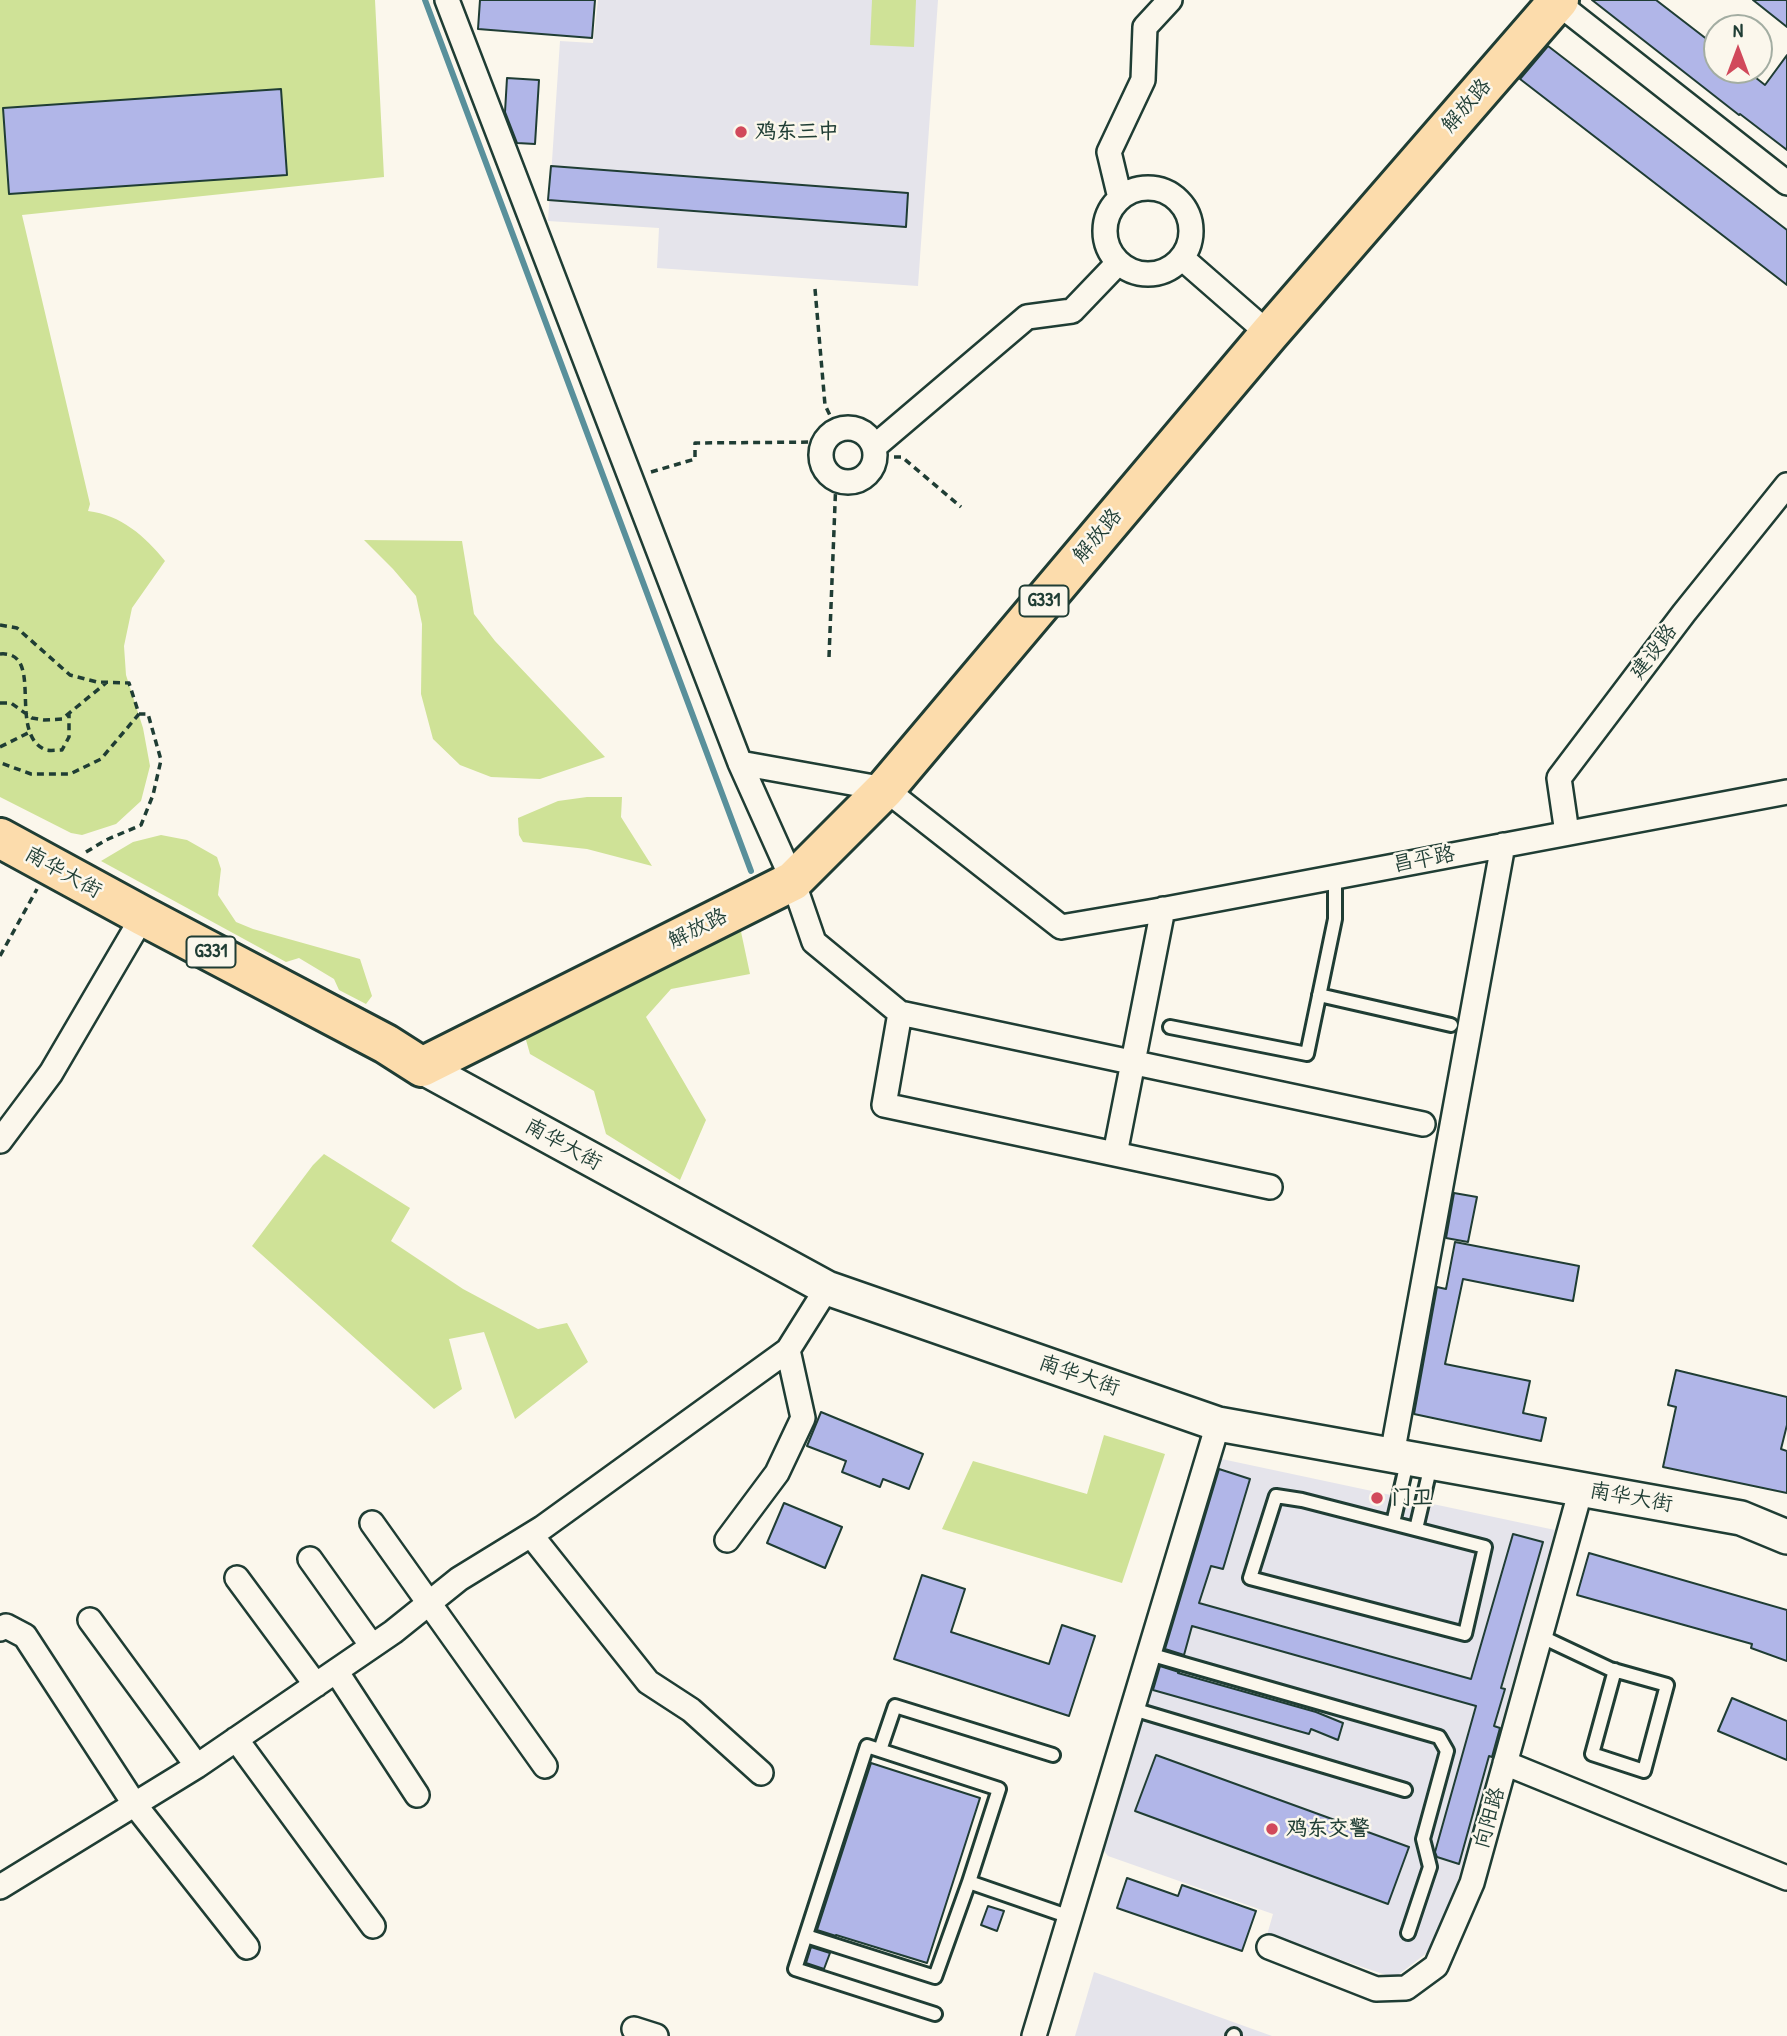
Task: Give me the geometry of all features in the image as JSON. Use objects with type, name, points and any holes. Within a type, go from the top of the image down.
[{"type":"highway","name":"解放路","points":[[422,1067],[793,881],[884,789],[1269,334],[1557,1]]},
{"type":"highway","name":"南华大街","points":[[0,838],[55,878],[139,923],[309,1023],[380,1059],[422,1067]]},
{"type":"highway","name":"南华大街","points":[[0,858],[55,878]]},
{"type":"main road","name":"南华大街","points":[[422,1067],[827,1289],[1218,1424],[1741,1518],[1787,1537]]},
{"type":"street","points":[[447,0],[740,763],[793,881],[814,942],[900,1013],[1423,1124]]},
{"type":"street","points":[[1120,198],[1109,152],[1143,80],[1144,27],[1170,0]]},
{"type":"street","points":[[1557,1],[1787,183]]},
{"type":"street","points":[[1147,188],[1161,190],[1184,206],[1190,218],[1189,246],[1172,268],[1158,274],[1130,271],[1109,251],[1105,223],[1120,198],[1132,191],[1147,188]]},
{"type":"street","points":[[1182,258],[1269,334]]},
{"type":"street","points":[[874,452],[1027,317],[1072,311],[1118,262]]},
{"type":"street","points":[[855,429],[870,439],[874,452],[873,465],[861,478],[844,482],[836,480],[823,467],[820,450],[830,436],[855,429]]},
{"type":"street","name":"建设路","points":[[1567,833],[1559,778],[1684,613],[1787,485]]},
{"type":"street","points":[[740,763],[884,789]]},
{"type":"street","name":"昌平路","points":[[884,789],[1061,927],[1787,792]]},
{"type":"street","points":[[1411,1459],[1503,845]]},
{"type":"street","points":[[1115,1154],[1163,909]]},
{"type":"street","points":[[0,1141],[51,1073],[139,923]]},
{"type":"street","points":[[900,1013],[884,1105],[1270,1187]]},
{"type":"street","points":[[0,1887],[197,1766],[316,1685],[459,1579],[531,1535],[788,1350],[827,1289]]},
{"type":"street","points":[[727,1541],[777,1473],[803,1418],[788,1350]]},
{"type":"street","points":[[1034,2036],[1218,1424]]},
{"type":"street","name":"向阳路","points":[[1269,1947],[1376,1989],[1406,1988],[1436,1966],[1472,1882],[1581,1489]]},
{"type":"street","points":[[372,1523],[545,1766]]},
{"type":"street","points":[[531,1535],[648,1682],[691,1710],[761,1773]]},
{"type":"street","points":[[310,1559],[372,1646]]},
{"type":"street","points":[[237,1578],[316,1685]]},
{"type":"street","points":[[90,1620],[197,1766]]},
{"type":"street","points":[[0,1629],[6,1626],[25,1636],[135,1805],[247,1947]]},
{"type":"street","points":[[336,1671],[417,1795]]},
{"type":"street","points":[[236,1739],[373,1926]]},
{"type":"street","points":[[1505,1763],[1787,1878]]},
{"type":"lane","points":[[1170,1027],[1307,1054],[1335,919],[1335,877]]},
{"type":"lane","points":[[1319,995],[1451,1025]]},
{"type":"lane","points":[[1394,1523],[1411,1459]]},
{"type":"lane","points":[[1411,1459],[1416,1529]]},
{"type":"lane","points":[[1276,1496],[1416,1529],[1485,1547],[1465,1634],[1251,1578],[1276,1496]]},
{"type":"lane","points":[[1540,1636],[1615,1670],[1667,1685],[1644,1771],[1592,1754],[1615,1670]]},
{"type":"lane","points":[[1149,1654],[1439,1737],[1447,1751],[1423,1839],[1430,1867],[1408,1933]]},
{"type":"lane","points":[[880,1750],[895,1706],[1053,1755]]},
{"type":"lane","points":[[1133,1709],[1405,1790]]},
{"type":"lane","points":[[806,1936],[934,1978],[999,1788],[867,1746],[795,1969],[935,2014]]},
{"type":"lane","points":[[969,1882],[1070,1917]]},
{"type":"path","points":[[632,478],[695,459],[695,443],[830,436],[815,289]]},
{"type":"path","points":[[874,452],[902,457],[961,508]]},
{"type":"path","points":[[829,657],[836,480]]},
{"type":"path","points":[[0,625],[17,628],[70,676],[97,682],[128,683],[139,714]]},
{"type":"path","points":[[0,654],[13,656],[22,664],[26,679],[26,714],[32,740],[46,750],[62,750],[69,737],[69,713]]},
{"type":"path","points":[[0,703],[11,703],[32,718],[62,719],[107,682]]},
{"type":"path","points":[[0,761],[31,774],[70,774],[102,759],[139,714]]},
{"type":"path","points":[[0,956],[55,878],[84,853],[141,825],[153,795],[161,760],[148,714],[139,714]]},
{"type":"path","points":[[0,747],[30,732]]},
{"type":"shaded area","name":"鸡东三中","points":[[598,0],[938,0],[918,286],[657,268],[659,228],[548,221],[560,41],[593,43]]},
{"type":"shaded area","points":[[1217,1458],[1555,1530],[1448,1916],[1432,1949],[1398,1975],[1389,1976],[1267,1935],[1273,1914],[1108,1856],[1100,1846]]},
{"type":"shaded area","points":[[1094,1972],[1272,2036],[1075,2036]]},
{"type":"green space","points":[[0,0],[375,0],[384,177],[22,215],[90,504],[88,511],[122,522],[149,543],[165,561],[132,608],[124,646],[126,675],[143,728],[150,766],[141,801],[116,824],[82,835],[71,833],[0,797]]},
{"type":"green space","points":[[872,0],[916,0],[914,47],[870,45]]},
{"type":"green space","points":[[364,540],[462,541],[474,614],[495,641],[605,757],[540,779],[491,777],[460,765],[433,739],[421,694],[422,624],[416,596]]},
{"type":"green space","points":[[587,797],[622,797],[621,817],[652,866],[587,849],[523,842],[519,835],[518,818],[558,801]]},
{"type":"green space","points":[[161,835],[187,840],[217,857],[221,869],[218,895],[236,922],[360,959],[372,996],[366,1004],[339,990],[334,979],[299,958],[286,962],[101,861],[133,842]]},
{"type":"green space","points":[[740,927],[750,974],[671,989],[646,1017],[706,1120],[680,1180],[606,1134],[594,1091],[530,1054],[520,1019]]},
{"type":"green space","points":[[324,1154],[410,1208],[391,1241],[463,1289],[538,1329],[567,1323],[588,1362],[515,1419],[484,1332],[449,1339],[462,1389],[434,1409],[252,1246]]},
{"type":"green space","points":[[1104,1435],[1165,1454],[1122,1583],[942,1529],[973,1461],[1087,1494]]},
{"type":"building","points":[[480,0],[595,0],[592,38],[478,29]]},
{"type":"building","points":[[1592,0],[1656,0],[1703,36],[1703,84],[1773,84],[1773,74],[1787,55],[1787,150]]},
{"type":"building","points":[[1753,0],[1787,0],[1787,27]]},
{"type":"building","points":[[1548,46],[1787,230],[1787,285],[1520,79]]},
{"type":"building","points":[[507,78],[539,80],[535,144],[517,143],[505,112]]},
{"type":"building","points":[[281,89],[287,175],[9,194],[3,108]]},
{"type":"building","points":[[551,166],[908,193],[906,227],[548,200]]},
{"type":"building","points":[[1454,1193],[1477,1197],[1468,1242],[1446,1238]]},
{"type":"building","points":[[1455,1242],[1579,1266],[1573,1301],[1463,1279],[1445,1364],[1530,1381],[1523,1413],[1546,1418],[1541,1441],[1414,1414],[1437,1287],[1446,1289]]},
{"type":"building","points":[[1676,1370],[1787,1397],[1787,1425],[1781,1449],[1787,1451],[1787,1493],[1663,1467],[1676,1407],[1668,1405]]},
{"type":"building","points":[[821,1412],[923,1454],[909,1489],[883,1479],[880,1487],[842,1472],[846,1461],[807,1446]]},
{"type":"building","points":[[1219,1469],[1250,1479],[1223,1569],[1211,1566],[1199,1603],[1471,1679],[1513,1534],[1543,1542],[1501,1688],[1505,1689],[1494,1726],[1500,1728],[1492,1757],[1489,1756],[1459,1864],[1437,1857],[1435,1852],[1476,1706],[1192,1626],[1184,1655],[1165,1649]]},
{"type":"building","points":[[784,1503],[842,1527],[825,1568],[767,1543]]},
{"type":"building","points":[[1589,1553],[1787,1610],[1787,1661],[1751,1648],[1752,1644],[1577,1595]]},
{"type":"building","points":[[922,1575],[965,1589],[951,1632],[1049,1664],[1062,1625],[1095,1636],[1069,1716],[894,1659]]},
{"type":"building","points":[[1160,1666],[1316,1712],[1343,1723],[1338,1740],[1311,1729],[1309,1734],[1153,1690]]},
{"type":"building","points":[[1732,1698],[1787,1721],[1787,1760],[1718,1731]]},
{"type":"building","name":"鸡东交警","points":[[1156,1755],[1409,1847],[1388,1904],[1135,1811]]},
{"type":"building","points":[[871,1763],[980,1798],[927,1963],[817,1930]]},
{"type":"building","points":[[1127,1878],[1178,1896],[1182,1885],[1256,1911],[1242,1951],[1117,1908]]},
{"type":"building","points":[[988,1906],[1004,1911],[997,1931],[981,1925]]},
{"type":"building","points":[[811,1947],[830,1953],[824,1969],[806,1963]]},
{"type":"waterway","points":[[425,0],[751,871]]},
{"type":"place","name":"鸡东三中","points":[[741,132]]},
{"type":"place","name":"门卫","points":[[1377,1498]]},
{"type":"place","name":"鸡东交警","points":[[1272,1829]]}]
